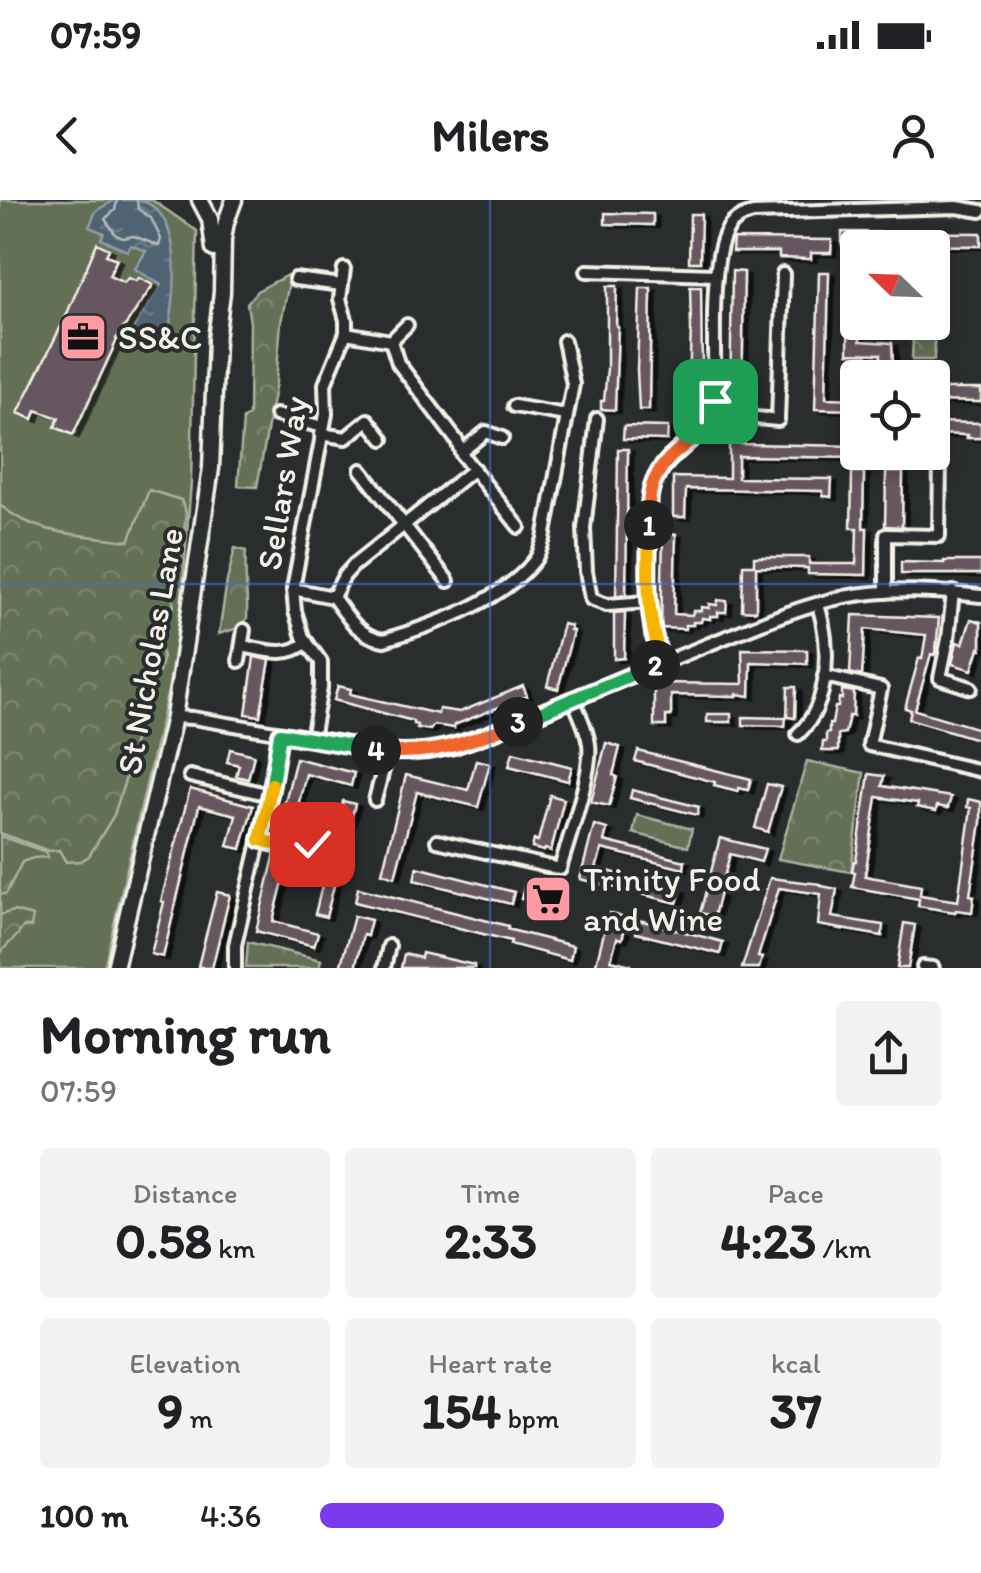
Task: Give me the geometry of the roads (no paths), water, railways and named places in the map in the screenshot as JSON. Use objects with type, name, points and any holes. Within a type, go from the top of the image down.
[{"type":"main road","name":"St Nicholas Lane","points":[[115,968],[174,717],[212,468],[216,340],[213,228],[200,200]]},
{"type":"main road","name":"St Nicholas Lane","points":[[216,340],[224,231],[234,200]]},
{"type":"street","points":[[662,662],[652,634],[648,602],[650,496],[654,480],[672,457],[699,434],[712,414],[716,275],[719,248],[729,226],[740,216],[753,213],[956,208],[981,212]]},
{"type":"street","name":"Sellars Way","points":[[312,739],[322,671],[318,656],[298,624],[293,588],[326,414],[325,384],[346,334],[340,299],[344,269]]},
{"type":"street","points":[[587,272],[716,275]]},
{"type":"street","points":[[712,414],[778,420],[782,274]]},
{"type":"street","points":[[295,279],[342,285]]},
{"type":"street","points":[[391,341],[407,325]]},
{"type":"street","points":[[346,334],[391,341]]},
{"type":"street","points":[[391,341],[398,364],[519,527]]},
{"type":"street","points":[[293,588],[333,597],[358,630],[384,640],[481,604],[536,558],[544,540],[573,384],[564,341]]},
{"type":"street","points":[[514,406],[566,415]]},
{"type":"street","points":[[276,414],[346,438],[368,420],[383,439]]},
{"type":"street","points":[[597,420],[584,528],[591,599],[607,605],[648,602]]},
{"type":"street","points":[[461,452],[486,432],[502,438]]},
{"type":"street","points":[[333,597],[354,565],[474,469]]},
{"type":"street","points":[[361,470],[448,581]]},
{"type":"street","points":[[886,592],[886,536],[939,536],[940,470]]},
{"type":"street","points":[[174,717],[388,752],[454,747],[759,623],[818,604],[886,592],[981,596]]},
{"type":"street","points":[[952,592],[940,678],[971,688]]},
{"type":"street","points":[[798,734],[812,718],[821,696],[824,624],[818,604]]},
{"type":"street","points":[[239,661],[244,630]]},
{"type":"street","points":[[242,646],[285,653],[298,650],[307,642]]},
{"type":"street","points":[[824,676],[881,689],[869,744],[981,771]]},
{"type":"street","points":[[437,841],[560,868],[590,749],[573,699]]},
{"type":"street","points":[[235,968],[235,945],[280,734]]},
{"type":"street","points":[[375,800],[388,752]]},
{"type":"street","points":[[190,776],[270,795]]},
{"type":"street","points":[[260,840],[310,848],[305,867]]},
{"type":"street","points":[[384,968],[389,946]]},
{"type":"water","points":[[115,200],[139,200],[155,208],[166,223],[172,242],[174,287],[165,345],[131,331],[161,285],[135,269],[146,251],[131,245],[127,251],[101,239],[104,233],[89,227],[96,211]]},
{"type":"place","name":"SS&C","points":[[83,337]]},
{"type":"place","name":"Trinity Food and Wine","points":[[548,899]]}]
